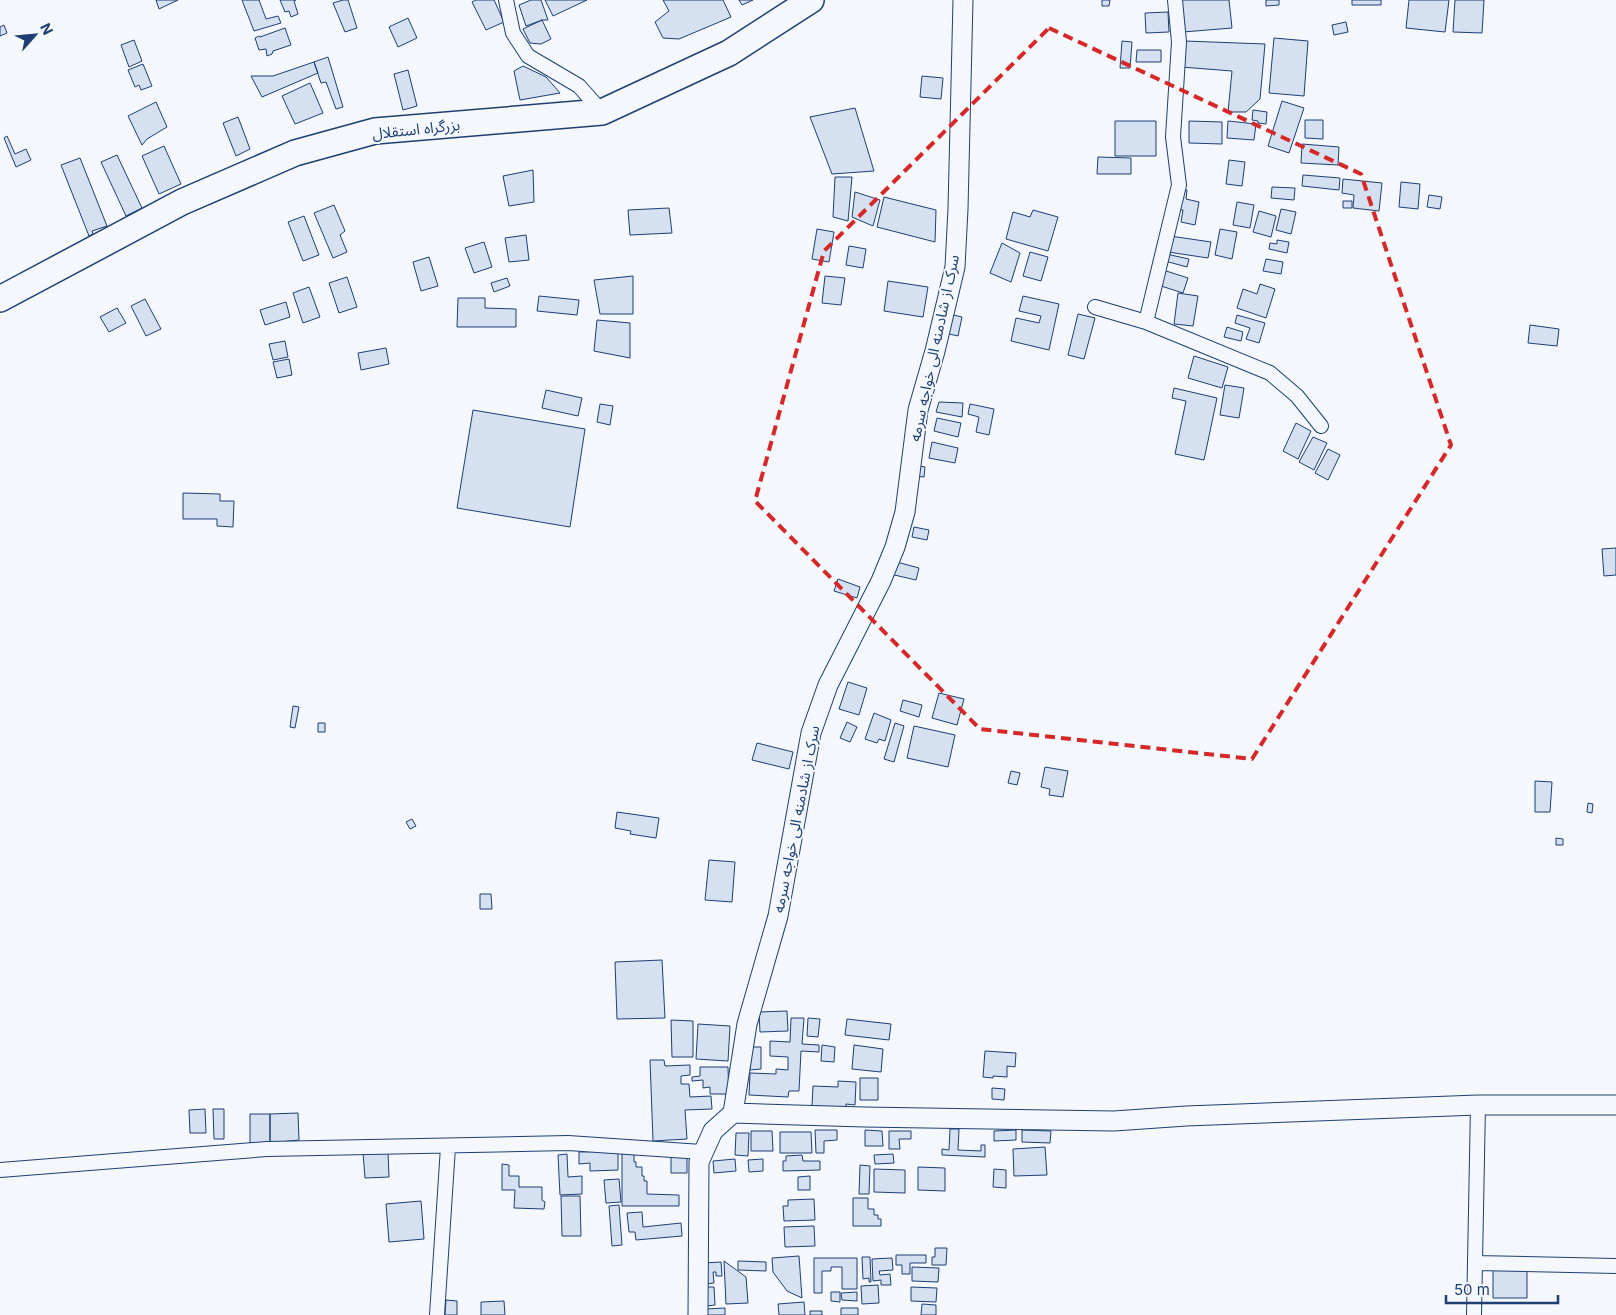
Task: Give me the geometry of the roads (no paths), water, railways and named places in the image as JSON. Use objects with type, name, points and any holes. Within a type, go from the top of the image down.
[{"type":"highway","name":"بزرگراه استقلال","points":[[0,299],[182,202],[295,153],[375,131],[602,112],[729,53],[811,0]]},
{"type":"street","points":[[506,0],[513,33],[528,56],[579,86],[602,112]]},
{"type":"street","name":"سرک از شادمنه الی خواجه سرمه","points":[[734,1112],[747,1024],[778,916],[811,733],[828,684],[881,581],[895,547],[905,512],[918,410],[935,351],[955,267],[963,0]]},
{"type":"street","points":[[1146,322],[1180,184],[1172,137],[1179,42],[1175,0]]},
{"type":"street","points":[[1095,307],[1146,322],[1270,373],[1297,396],[1321,426]]},
{"type":"street","points":[[1474,1315],[1478,1105]]},
{"type":"street","points":[[698,1315],[699,1162],[702,1152],[713,1132],[734,1112],[864,1117],[1114,1121],[1186,1116],[1478,1105],[1616,1105]]},
{"type":"street","points":[[0,1170],[267,1149],[568,1144],[702,1152]]},
{"type":"street","points":[[437,1315],[448,1147]]},
{"type":"street","points":[[1475,1263],[1616,1266]]}]
